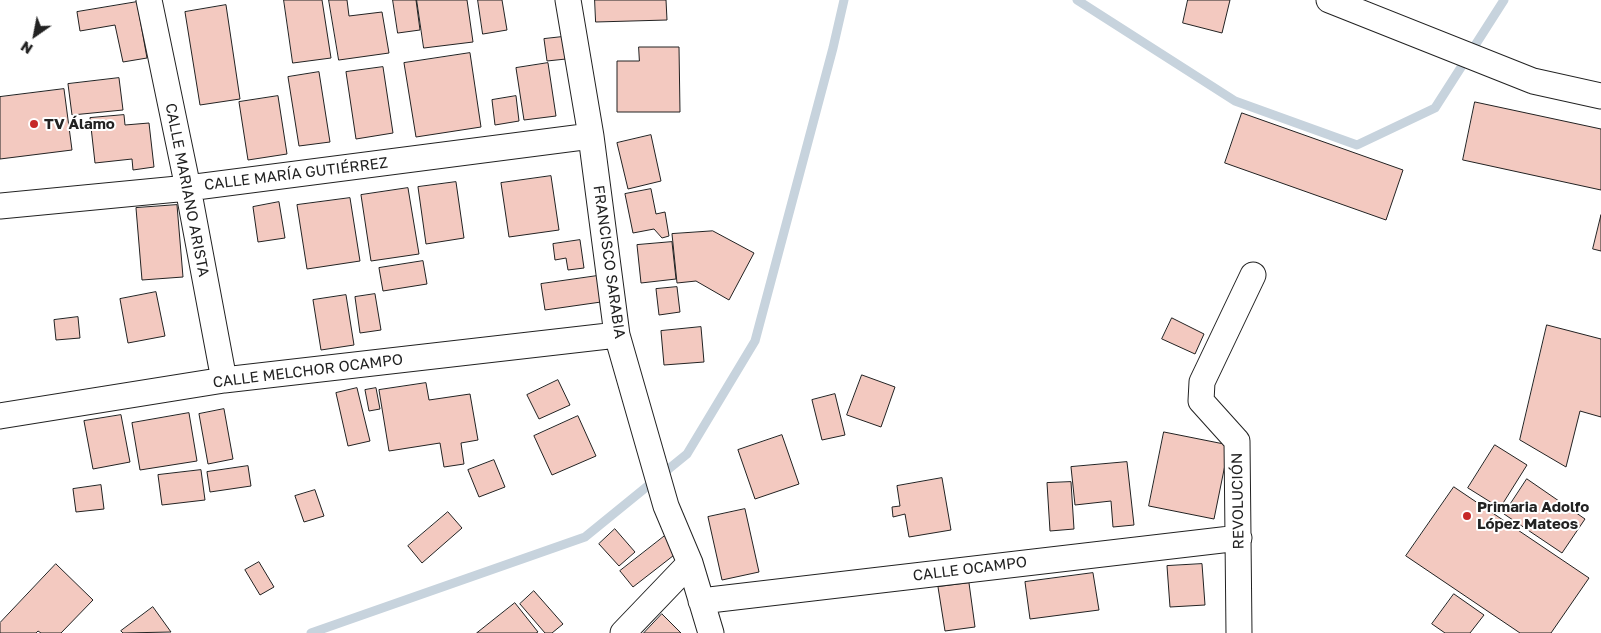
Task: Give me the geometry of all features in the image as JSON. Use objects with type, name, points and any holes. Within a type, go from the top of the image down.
[{"type":"street","name":"CALLE MARIANO ARISTA","points":[[148,0],[188,188],[224,380]]},
{"type":"street","name":"FRANCISCO SARABIA","points":[[568,0],[591,136],[617,335],[666,506],[690,563],[711,633]]},
{"type":"street","points":[[1329,0],[1385,11],[1532,81],[1601,96]]},
{"type":"street","name":"CALLE MARÍA GUTIÉRREZ","points":[[0,206],[188,188],[591,136]]},
{"type":"street","name":"REVOLUCIÓN","points":[[1239,633],[1237,441],[1201,401],[1202,382],[1253,275]]},
{"type":"street","name":"CALLE MELCHOR OCAMPO","points":[[0,416],[224,380],[617,335]]},
{"type":"street","name":"CALLE OCAMPO","points":[[701,601],[1239,538]]},
{"type":"street","points":[[622,633],[690,563]]},
{"type":"building","points":[[284,0],[322,0],[331,58],[293,63]]},
{"type":"building","points":[[329,0],[347,0],[349,16],[382,12],[389,53],[339,60]]},
{"type":"building","points":[[393,0],[416,0],[420,30],[398,33]]},
{"type":"building","points":[[417,0],[467,0],[473,42],[424,48]]},
{"type":"building","points":[[478,0],[502,0],[507,30],[483,34]]},
{"type":"building","points":[[595,0],[666,0],[667,20],[596,22]]},
{"type":"building","points":[[1188,0],[1230,0],[1222,33],[1183,23]]},
{"type":"building","points":[[137,2],[147,58],[123,62],[115,25],[80,31],[77,12]]},
{"type":"building","points":[[226,5],[240,99],[200,105],[185,12]]},
{"type":"building","points":[[562,37],[566,59],[547,61],[544,39]]},
{"type":"building","points":[[639,47],[679,47],[680,112],[617,112],[617,61],[639,61]]},
{"type":"building","points":[[470,53],[481,127],[416,137],[404,63]]},
{"type":"building","points":[[548,63],[556,116],[524,120],[516,68]]},
{"type":"building","points":[[383,67],[393,133],[356,139],[346,72]]},
{"type":"building","points":[[319,72],[330,142],[299,146],[288,77]]},
{"type":"building","points":[[119,78],[123,110],[72,115],[68,84]]},
{"type":"building","name":"TV Álamo","points":[[64,89],[72,150],[0,159],[0,97]]},
{"type":"building","points":[[278,96],[287,154],[248,160],[239,102]]},
{"type":"building","points":[[516,96],[519,121],[495,125],[492,100]]},
{"type":"building","points":[[1475,102],[1601,129],[1601,190],[1463,160]]},
{"type":"building","points":[[1242,113],[1403,170],[1386,220],[1225,163]]},
{"type":"building","points":[[124,115],[125,125],[149,123],[154,167],[133,170],[132,159],[95,163],[90,118]]},
{"type":"building","points":[[651,135],[661,181],[628,189],[617,143]]},
{"type":"building","points":[[551,176],[559,230],[509,237],[501,183]]},
{"type":"building","points":[[456,182],[464,238],[426,244],[418,187]]},
{"type":"building","points":[[408,188],[419,254],[371,261],[361,195]]},
{"type":"building","points":[[651,189],[656,214],[665,212],[669,236],[662,238],[654,229],[633,233],[625,194]]},
{"type":"building","points":[[350,198],[360,261],[307,269],[297,205]]},
{"type":"building","points":[[279,202],[285,238],[258,242],[253,207]]},
{"type":"building","points":[[177,205],[183,277],[142,280],[136,208]]},
{"type":"building","points":[[1601,215],[1601,251],[1593,249]]},
{"type":"building","points":[[713,231],[754,253],[729,300],[696,281],[677,283],[672,234]]},
{"type":"building","points":[[580,240],[584,268],[568,270],[566,258],[555,260],[553,244]]},
{"type":"building","points":[[672,242],[676,279],[641,283],[637,245]]},
{"type":"building","points":[[423,261],[427,284],[383,291],[379,268]]},
{"type":"building","points":[[597,276],[601,302],[545,310],[541,284]]},
{"type":"building","points":[[677,287],[680,312],[659,315],[656,289]]},
{"type":"building","points":[[156,292],[165,336],[128,343],[120,299]]},
{"type":"building","points":[[375,294],[381,330],[360,333],[355,297]]},
{"type":"building","points":[[346,295],[354,345],[321,350],[313,300]]},
{"type":"building","points":[[78,317],[80,338],[56,340],[54,320]]},
{"type":"building","points":[[1172,318],[1204,334],[1195,354],[1162,339]]},
{"type":"building","points":[[1547,325],[1601,339],[1601,417],[1580,411],[1566,467],[1520,440]]},
{"type":"building","points":[[701,327],[704,362],[664,365],[661,331]]},
{"type":"building","points":[[862,375],[895,387],[881,427],[847,415]]},
{"type":"building","points":[[558,380],[570,405],[539,419],[527,395]]},
{"type":"building","points":[[426,383],[429,400],[470,394],[478,440],[461,443],[464,464],[444,467],[440,443],[389,451],[379,390]]},
{"type":"building","points":[[357,388],[370,441],[348,446],[336,393]]},
{"type":"building","points":[[376,388],[380,409],[369,411],[365,390]]},
{"type":"building","points":[[835,394],[845,435],[822,440],[812,400]]},
{"type":"building","points":[[224,409],[233,459],[208,464],[199,414]]},
{"type":"building","points":[[189,413],[197,461],[140,470],[132,423]]},
{"type":"building","points":[[121,415],[130,462],[93,469],[84,421]]},
{"type":"building","points":[[578,416],[596,456],[552,475],[534,436]]},
{"type":"building","points":[[1164,432],[1229,445],[1214,519],[1149,506]]},
{"type":"building","points":[[782,435],[799,484],[755,499],[738,450]]},
{"type":"building","points":[[1495,445],[1527,465],[1500,508],[1468,488]]},
{"type":"building","points":[[494,460],[505,487],[479,497],[468,470]]},
{"type":"building","points":[[1127,462],[1134,525],[1113,527],[1111,501],[1075,505],[1071,467]]},
{"type":"building","points":[[248,466],[251,486],[210,492],[207,472]]},
{"type":"building","points":[[201,470],[205,500],[162,505],[158,475]]},
{"type":"building","points":[[942,478],[951,530],[909,537],[905,514],[893,517],[892,507],[900,506],[897,486]]},
{"type":"building","points":[[1527,479],[1585,519],[1562,553],[1504,514]]},
{"type":"building","points":[[1071,482],[1074,529],[1050,531],[1047,483]]},
{"type":"building","points":[[101,485],[104,509],[76,512],[73,489]]},
{"type":"building","points":[[1454,487],[1589,578],[1551,633],[1520,633],[1406,556]]},
{"type":"building","points":[[315,490],[324,516],[304,522],[295,496]]},
{"type":"building","points":[[745,509],[759,572],[722,580],[708,517]]},
{"type":"building","points":[[448,512],[462,528],[422,563],[408,546]]},
{"type":"building","points":[[615,529],[635,552],[619,566],[599,544]]},
{"type":"building","points":[[666,535],[678,552],[633,587],[620,571]]},
{"type":"building","points":[[259,562],[274,587],[260,595],[245,570]]},
{"type":"building","points":[[56,564],[93,600],[61,633],[41,633],[38,631],[36,633],[0,633],[0,623]]},
{"type":"building","points":[[1202,564],[1205,605],[1170,607],[1167,566]]},
{"type":"building","points":[[1093,573],[1099,610],[1030,619],[1025,582]]},
{"type":"building","points":[[969,583],[975,627],[945,631],[938,587]]},
{"type":"building","points":[[534,591],[563,624],[552,633],[545,633],[520,604]]},
{"type":"building","points":[[1454,594],[1484,615],[1470,633],[1445,633],[1432,624]]},
{"type":"building","points":[[515,603],[538,632],[477,633]]},
{"type":"building","points":[[153,607],[171,632],[123,633],[121,631]]},
{"type":"building","points":[[662,614],[681,633],[644,633]]},
{"type":"waterway","points":[[311,633],[585,537],[687,454],[755,341],[844,0]]},
{"type":"waterway","points":[[1077,0],[1235,101],[1357,145],[1435,108],[1504,0]]},
{"type":"place","name":"TV Álamo","points":[[34,124]]},
{"type":"place","name":"Primaria Adolfo López Mateos","points":[[1467,516]]}]
